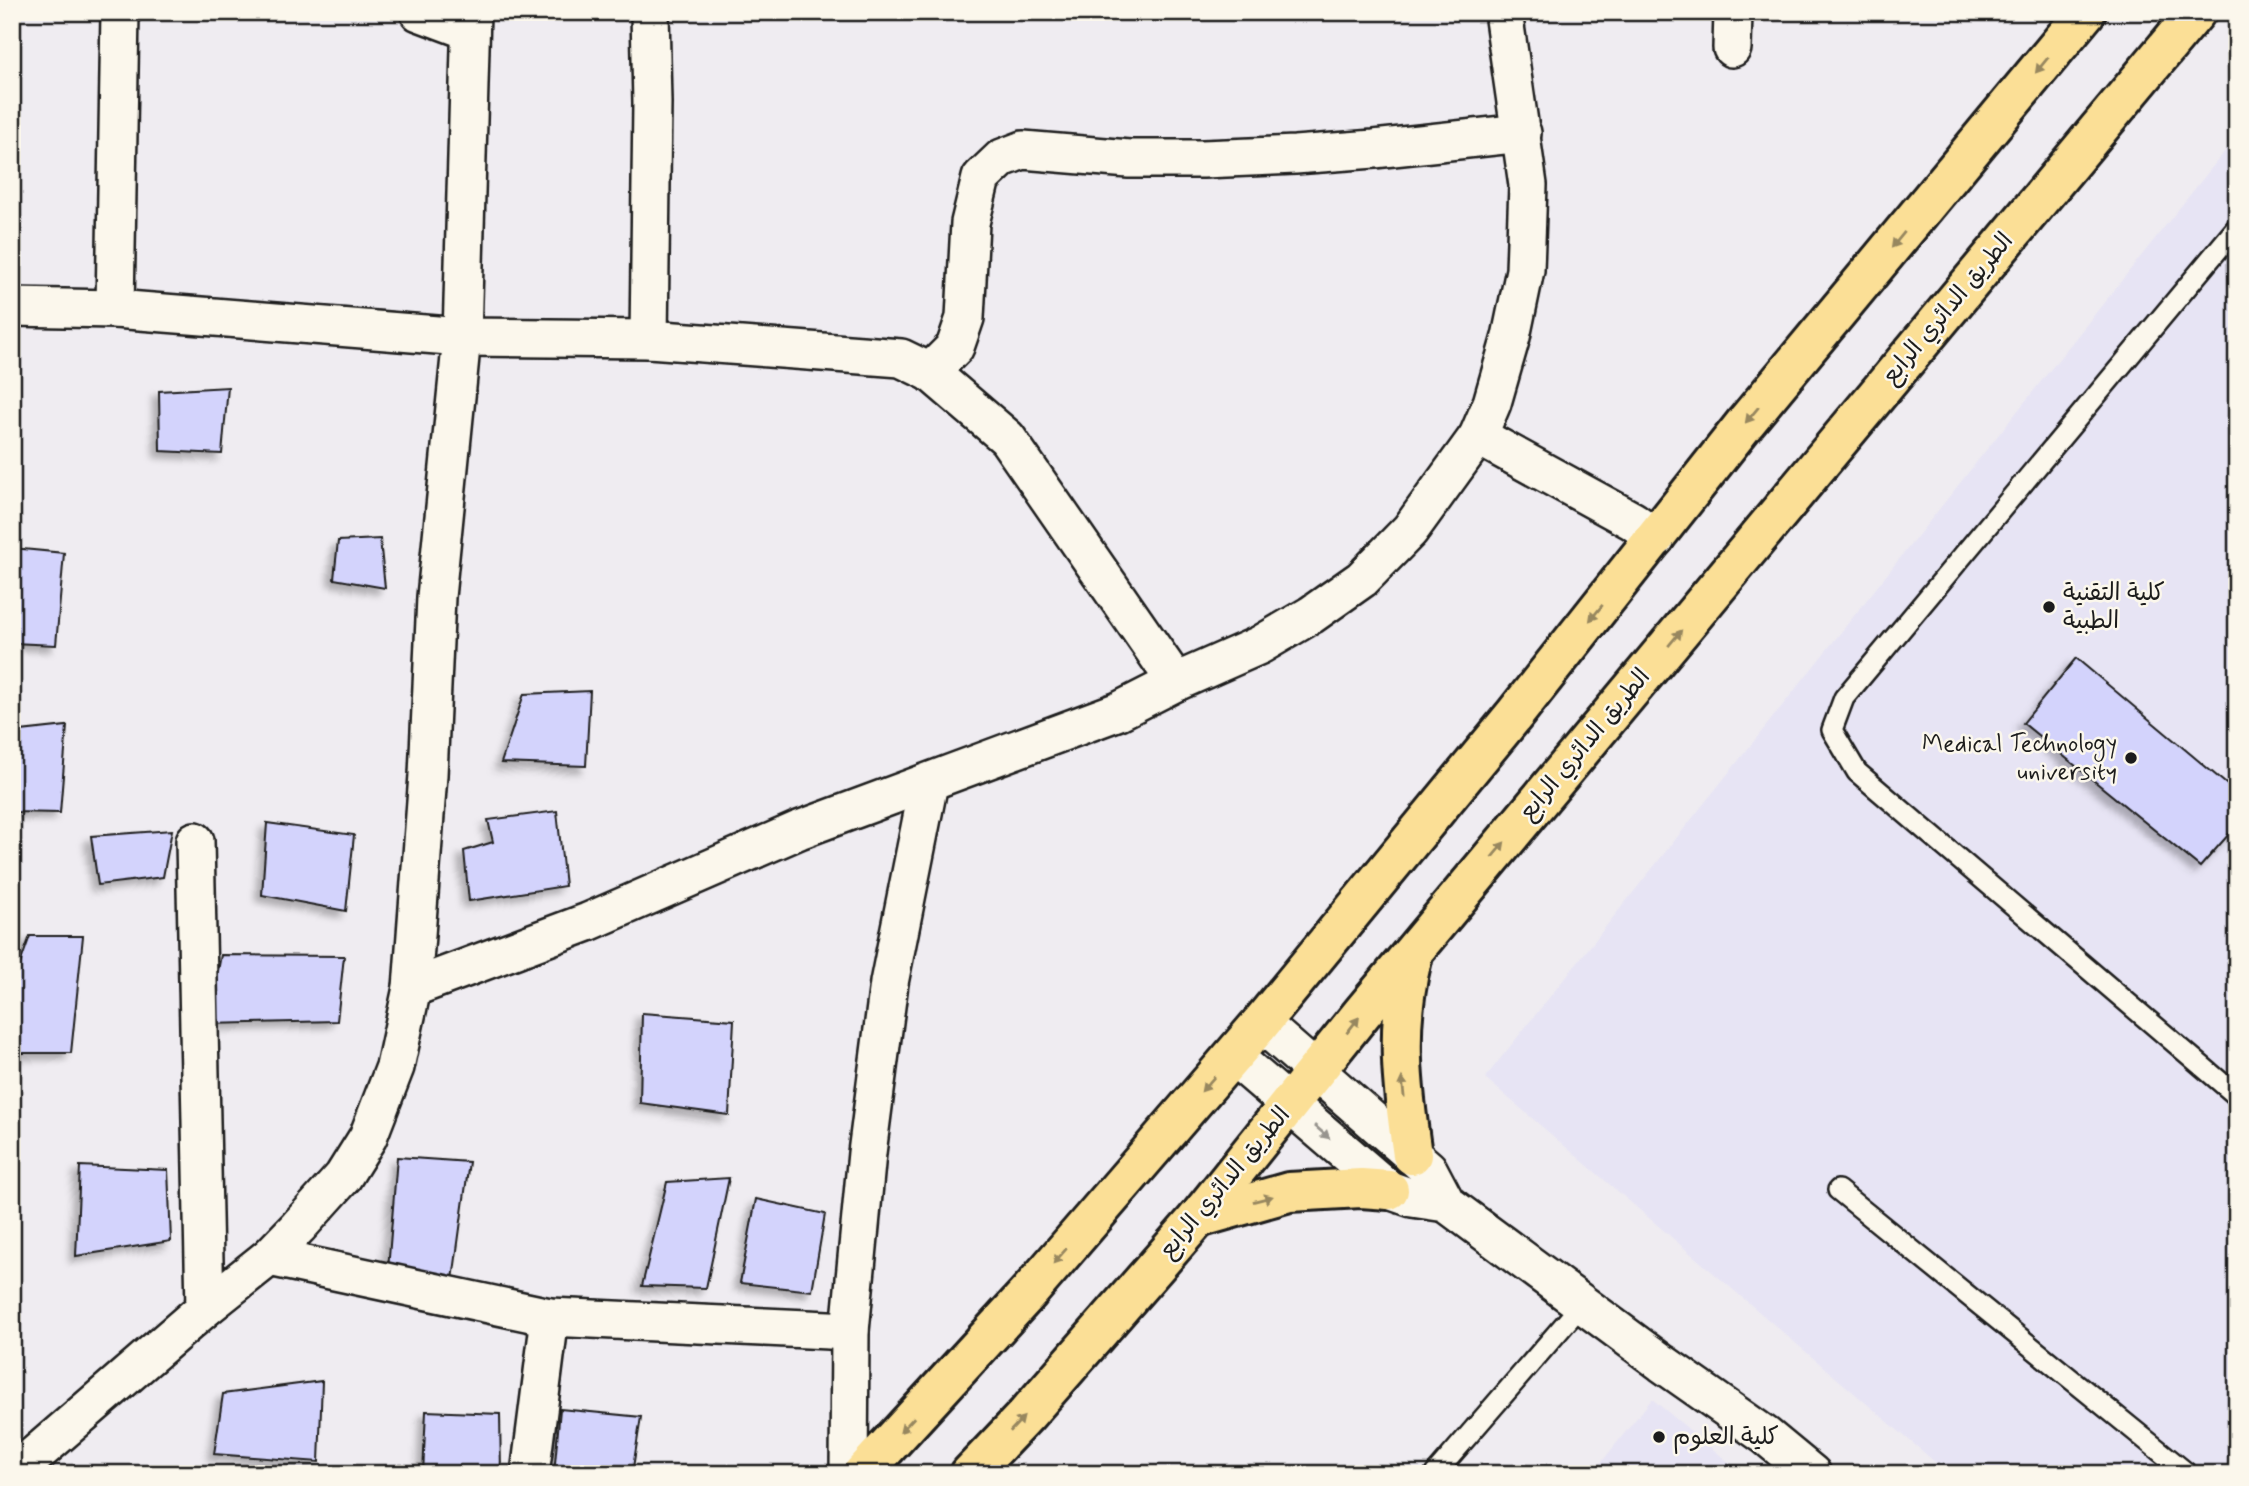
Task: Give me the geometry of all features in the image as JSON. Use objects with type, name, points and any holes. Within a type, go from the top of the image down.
[{"type":"main road","points":[[862,1474],[1030,1291],[1261,1023],[1506,725],[1746,422],[2086,12]]},
{"type":"main road","name":"الطريق الدائري الرابع","points":[[970,1474],[1027,1414],[1198,1218],[1413,954],[2196,12]]},
{"type":"main road","points":[[1412,1154],[1400,1060],[1404,993],[1413,954]]},
{"type":"main road","points":[[1198,1218],[1289,1192],[1361,1188],[1389,1190]]},
{"type":"street","points":[[115,309],[121,12]]},
{"type":"street","points":[[12,1471],[35,1455],[205,1308],[269,1258],[343,1177],[368,1137],[395,1066],[412,988],[428,775],[436,597],[462,337],[470,22],[419,12]]},
{"type":"street","points":[[649,338],[652,116],[650,12]]},
{"type":"street","points":[[412,988],[588,922],[799,830],[1119,711],[1176,682],[1260,645],[1311,615],[1362,579],[1410,530],[1478,436],[1492,402],[1511,337],[1525,270],[1528,185],[1503,12]]},
{"type":"street","points":[[1732,48],[1733,12]]},
{"type":"street","points":[[930,372],[955,347],[965,318],[970,223],[981,178],[1002,158],[1023,150],[1129,159],[1282,156],[1522,133]]},
{"type":"street","points":[[12,307],[115,309],[462,337],[649,338],[901,358],[930,372],[1007,438],[1176,682]]},
{"type":"street","points":[[1478,436],[1633,521],[1656,538]]},
{"type":"street","points":[[849,1474],[850,1331],[867,1153],[889,983],[929,783]]},
{"type":"street","points":[[195,841],[205,1308]]},
{"type":"street","points":[[1261,1023],[1428,1169],[1446,1203],[1662,1363],[1766,1436],[1812,1474]]},
{"type":"street","points":[[1233,1056],[1389,1190],[1412,1198],[1446,1203]]},
{"type":"street","points":[[269,1258],[550,1317],[850,1331]]},
{"type":"street","points":[[530,1474],[550,1317]]},
{"type":"lane","points":[[2237,227],[1844,698],[1832,730],[1857,772],[2237,1096]]},
{"type":"lane","points":[[1838,1190],[2188,1474]]},
{"type":"lane","points":[[1435,1474],[1583,1303]]},
{"type":"shaded area","name":"كلية التقنية الطبية","points":[[2237,136],[2237,1474],[1949,1474],[1485,1078]]},
{"type":"shaded area","name":"كلية العلوم","points":[[1652,1399],[1743,1474],[1592,1474]]},
{"type":"building","points":[[228,387],[222,454],[160,451],[159,391]]},
{"type":"building","points":[[380,539],[385,588],[334,579],[338,541]]},
{"type":"building","points":[[12,548],[64,553],[56,645],[12,643]]},
{"type":"building","name":"Medical Technology university","points":[[2076,658],[2237,793],[2237,825],[2200,867],[2023,723]]},
{"type":"building","points":[[590,691],[586,766],[501,763],[524,694]]},
{"type":"building","points":[[67,726],[60,813],[12,812],[12,732]]},
{"type":"building","points":[[557,811],[565,886],[469,901],[464,851],[493,842],[488,820]]},
{"type":"building","points":[[267,823],[354,835],[346,911],[262,895]]},
{"type":"building","points":[[172,830],[163,877],[98,885],[91,836]]},
{"type":"building","points":[[30,936],[83,936],[71,1053],[12,1053],[12,979],[15,978]]},
{"type":"building","points":[[221,955],[344,956],[337,1021],[208,1024]]},
{"type":"building","points":[[642,1013],[734,1020],[729,1115],[640,1103]]},
{"type":"building","points":[[397,1157],[469,1162],[452,1287],[388,1270]]},
{"type":"building","points":[[80,1166],[168,1170],[171,1241],[76,1256]]},
{"type":"building","points":[[729,1178],[706,1288],[642,1286],[667,1182]]},
{"type":"building","points":[[756,1199],[825,1214],[812,1291],[740,1283]]},
{"type":"building","points":[[322,1381],[319,1462],[214,1454],[223,1394]]},
{"type":"building","points":[[560,1409],[641,1417],[632,1474],[554,1474]]},
{"type":"building","points":[[426,1411],[500,1414],[501,1474],[423,1474]]},
{"type":"place","name":"كلية التقنية الطبية","points":[[2049,607]]},
{"type":"place","name":"Medical Technology university","points":[[2131,758]]},
{"type":"place","name":"كلية العلوم","points":[[1659,1437]]}]
